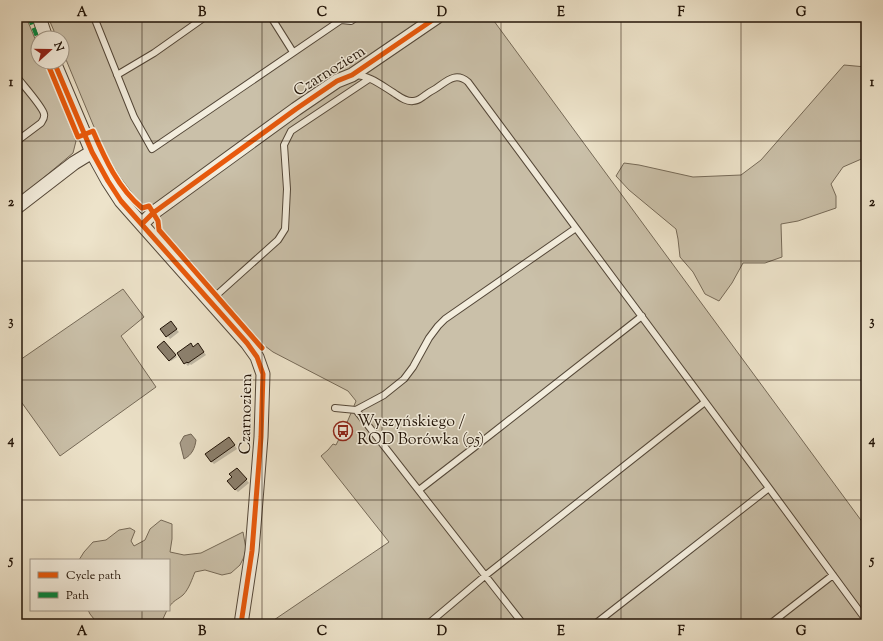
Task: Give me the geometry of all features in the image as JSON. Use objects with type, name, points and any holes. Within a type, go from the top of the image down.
[{"type":"street","points":[[39,17],[43,30]]},
{"type":"street","name":"Czarnoziem","points":[[142,224],[153,213],[296,109],[337,81],[352,75],[438,17]]},
{"type":"street","name":"Czarnoziem","points":[[57,70],[92,152],[121,201],[247,343],[257,357],[263,374],[261,437],[252,551],[241,624]]},
{"type":"street","points":[[17,207],[74,163],[92,152]]},
{"type":"lane","points":[[94,17],[134,117],[152,149],[340,20],[351,21],[358,17]]},
{"type":"lane","points":[[117,75],[154,53],[205,17]]},
{"type":"lane","points":[[271,17],[293,52]]},
{"type":"lane","points":[[352,75],[369,78],[405,100],[412,102],[417,101],[454,77],[464,78],[468,82],[866,620]]},
{"type":"lane","points":[[17,77],[41,107],[44,114],[44,119],[41,123],[17,141]]},
{"type":"lane","points":[[210,302],[278,240],[285,229],[287,189],[284,145],[291,131],[369,78]]},
{"type":"lane","points":[[335,408],[356,410],[384,395],[404,379],[413,367],[429,338],[445,319],[576,228]]},
{"type":"lane","points":[[419,490],[642,316]]},
{"type":"lane","points":[[428,624],[486,575],[706,402]]},
{"type":"lane","points":[[356,410],[523,624]]},
{"type":"lane","points":[[595,624],[769,488]]},
{"type":"lane","points":[[770,624],[833,575]]},
{"type":"shaded area","points":[[17,17],[26,17],[31,30],[30,30],[30,70],[47,70],[76,141],[73,153],[17,200]]},
{"type":"shaded area","points":[[48,17],[491,17],[866,527],[866,624],[268,624],[389,542],[321,456],[333,444],[336,445],[340,437],[343,437],[348,427],[346,425],[356,401],[348,391],[273,352],[265,346],[138,201],[120,177],[104,151],[70,69],[70,30],[54,30]]},
{"type":"shaded area","points":[[844,65],[866,67],[866,157],[843,167],[831,184],[836,196],[836,208],[798,221],[781,224],[782,257],[765,263],[743,263],[732,283],[719,301],[705,294],[693,272],[680,257],[676,229],[629,190],[616,176],[624,163],[693,177],[741,175],[761,160]]},
{"type":"shaded area","points":[[123,289],[144,317],[121,336],[156,387],[60,456],[17,396],[17,362]]},
{"type":"shaded area","points":[[191,434],[196,440],[195,446],[193,451],[184,459],[180,443],[184,436]]},
{"type":"shaded area","points":[[161,520],[172,524],[170,552],[184,555],[201,553],[243,532],[246,549],[244,557],[240,565],[231,573],[222,575],[205,570],[195,572],[185,593],[170,606],[170,559],[80,559],[93,542],[106,540],[119,530],[130,528],[135,531],[131,541],[134,546],[145,540],[150,529]]},
{"type":"shaded area","points":[[88,611],[167,611],[162,621],[156,624],[139,624],[134,621],[122,622],[119,624],[98,624]]},
{"type":"building","points":[[171,321],[177,329],[166,337],[160,329]]},
{"type":"building","points":[[164,341],[176,355],[169,361],[157,347]]},
{"type":"building","points":[[191,343],[193,347],[198,343],[204,352],[188,363],[187,362],[184,364],[177,353]]},
{"type":"building","points":[[229,437],[235,445],[211,462],[205,454]]},
{"type":"building","points":[[237,468],[247,479],[235,490],[227,481],[232,477],[229,474]]},
{"type":"marked path","points":[[29,17],[34,30]]},
{"type":"cycle path","points":[[142,224],[153,213],[296,109],[337,81],[352,75],[437,17]]},
{"type":"cycle path","points":[[50,70],[78,137],[93,131],[107,162],[119,182],[133,200],[142,208],[149,206],[158,221],[159,230],[262,348]]},
{"type":"cycle path","points":[[57,70],[92,152],[121,201],[247,343],[257,357],[263,374],[261,437],[252,551],[241,624]]},
{"type":"place","name":"Wyszyńskiego / ROD Borówka (05)","points":[[343,431]]}]
